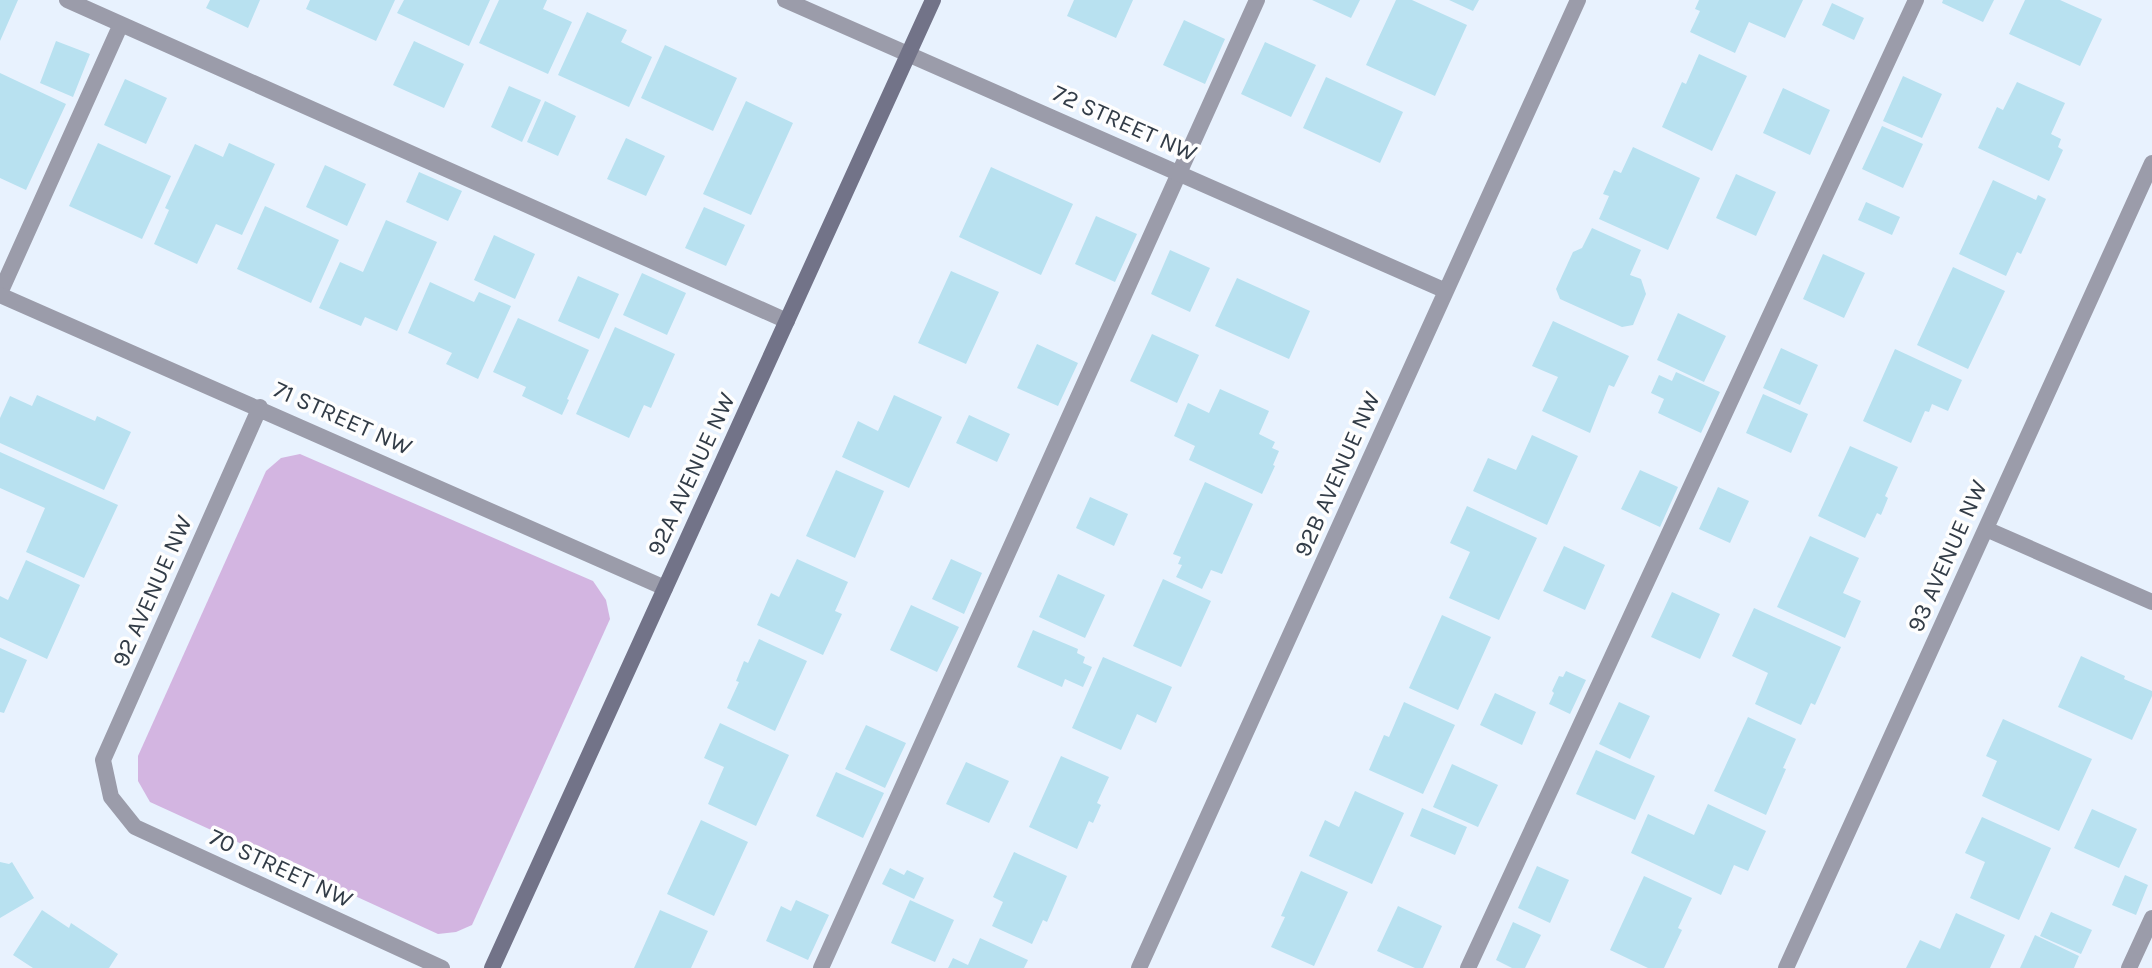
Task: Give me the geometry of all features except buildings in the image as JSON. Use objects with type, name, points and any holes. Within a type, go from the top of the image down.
[{"type":"street","points":[[67,0],[787,321]]},
{"type":"street","name":"72 STREET NW","points":[[785,0],[1446,291]]},
{"type":"street","name":"92A AVENUE NW","points":[[492,968],[933,0]]},
{"type":"street","points":[[821,968],[1257,0]]},
{"type":"street","name":"92B AVENUE NW","points":[[1139,968],[1578,0]]},
{"type":"street","points":[[1468,968],[1916,0]]},
{"type":"street","points":[[0,294],[121,24]]},
{"type":"street","name":"93 AVENUE NW","points":[[1786,968],[2152,163]]},
{"type":"street","name":"71 STREET NW","points":[[0,294],[665,588]]},
{"type":"street","name":"92 AVENUE NW","points":[[111,797],[103,760],[260,407]]},
{"type":"street","points":[[1986,529],[2152,602]]},
{"type":"street","name":"70 STREET NW","points":[[111,797],[135,827],[442,968]]},
{"type":"street","points":[[2129,968],[2152,918]]},
{"type":"shaded area","points":[[300,454],[593,581],[606,600],[610,619],[472,925],[456,932],[438,934],[150,802],[138,781],[138,756],[266,471],[281,458]]}]
